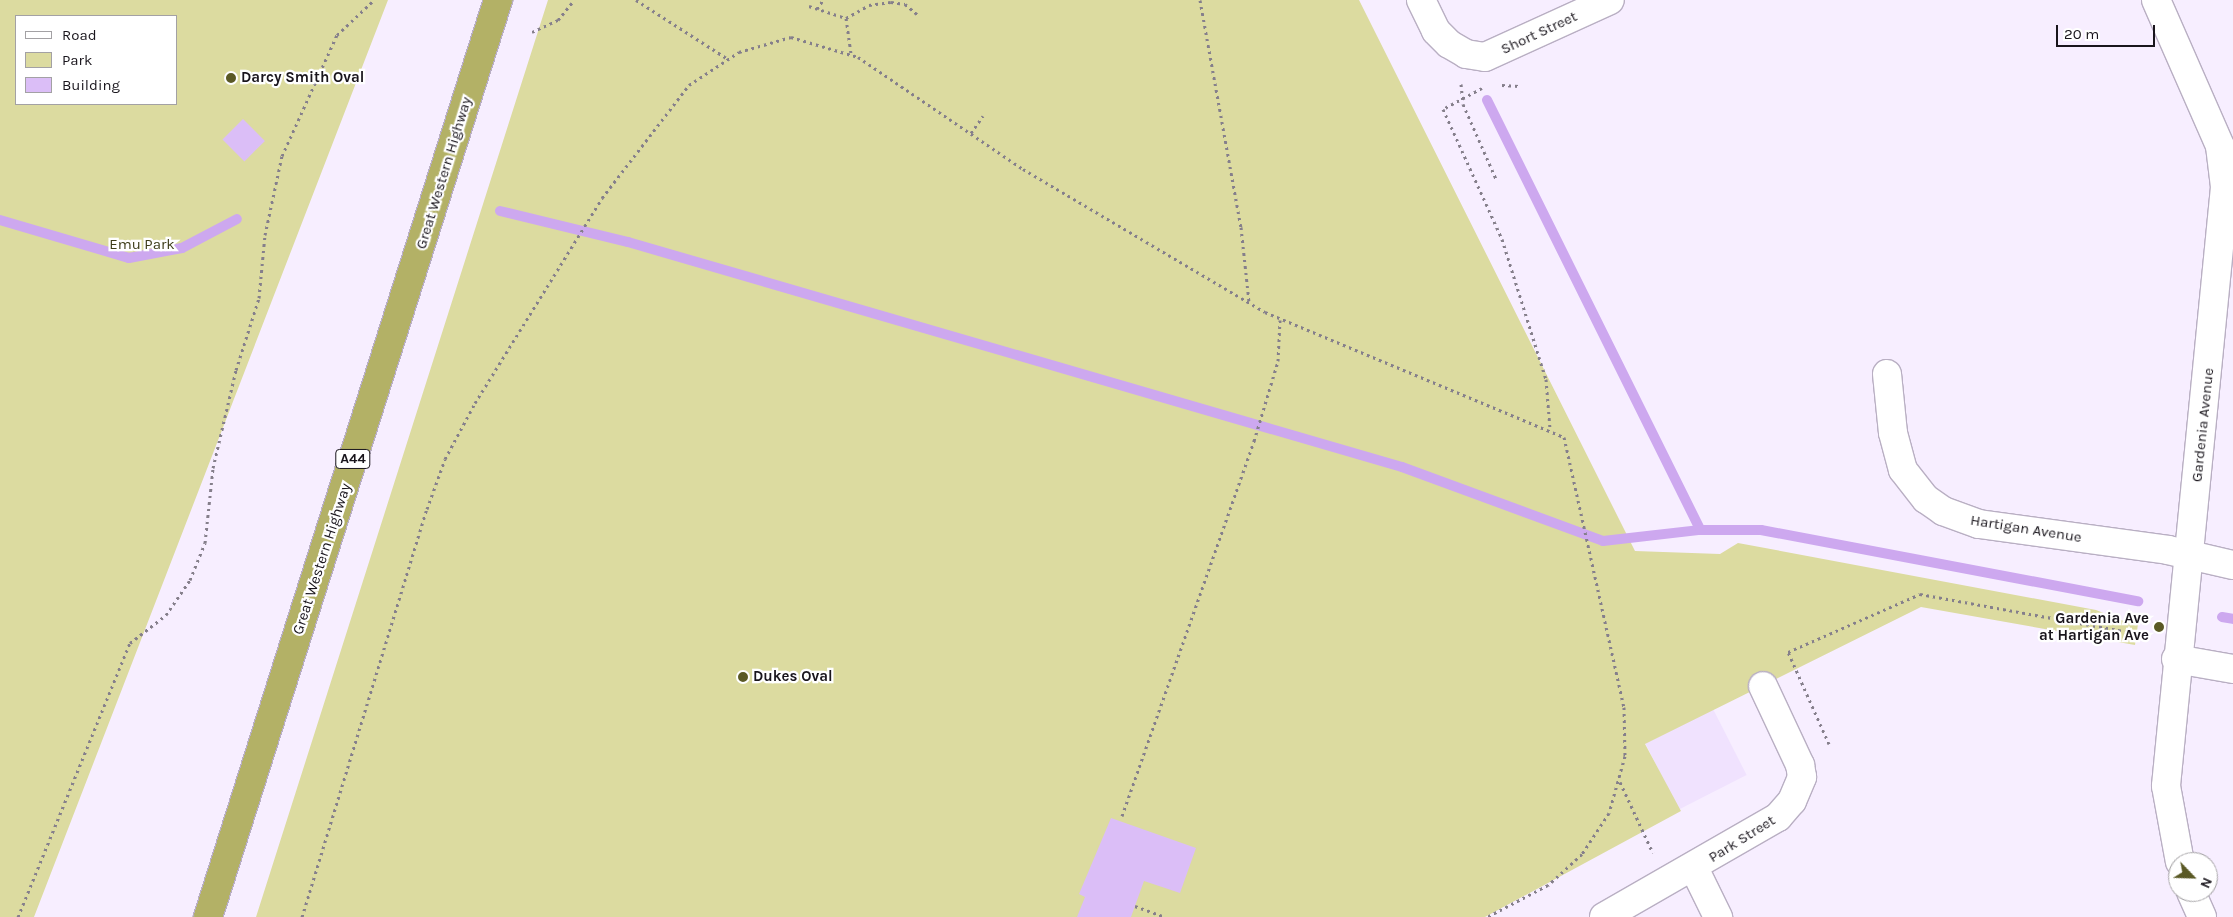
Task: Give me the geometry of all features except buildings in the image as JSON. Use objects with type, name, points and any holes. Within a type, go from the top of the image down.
[{"type":"highway","name":"Great Western Highway","points":[[208,917],[498,0]]},
{"type":"street","points":[[1421,0],[1436,31],[1466,54]]},
{"type":"street","name":"Short Street","points":[[1466,54],[1485,57],[1610,0]]},
{"type":"street","name":"Gardenia Avenue","points":[[2156,0],[2227,144],[2223,231],[2189,555],[2176,659],[2166,786],[2178,852]]},
{"type":"street","name":"Hartigan Avenue","points":[[1887,374],[1893,432],[1903,470],[1926,499],[1944,511],[1978,524],[2189,555],[2233,564]]},
{"type":"street","points":[[2176,659],[2233,669]]},
{"type":"street","name":"Park Street","points":[[1604,917],[1694,868],[1778,817],[1799,789],[1798,758],[1763,686]]},
{"type":"street","points":[[1694,868],[1718,917]]},
{"type":"street","points":[[2195,902],[2202,917]]},
{"type":"path","points":[[18,917],[130,643],[166,616],[190,580],[205,544],[213,468],[236,370],[259,298],[265,235],[282,156],[337,35],[374,0]]},
{"type":"path","points":[[532,32],[558,20],[574,0]]},
{"type":"path","points":[[636,0],[728,59]]},
{"type":"path","points":[[817,9],[823,0]]},
{"type":"path","points":[[1200,0],[1241,227],[1249,302]]},
{"type":"path","points":[[809,6],[846,18],[869,5],[891,2],[905,4],[917,14]]},
{"type":"path","points":[[846,18],[851,55]]},
{"type":"path","points":[[302,917],[445,459],[567,252],[602,198],[688,85],[728,59],[791,37],[851,55],[1091,211],[1280,320],[1550,429],[1564,437],[1569,448],[1624,707],[1620,781],[1596,834],[1567,868],[1548,884],[1487,917]]},
{"type":"path","points":[[1466,54],[1462,99],[1497,181]]},
{"type":"path","points":[[1491,84],[1443,109],[1502,239],[1546,379],[1550,429]]},
{"type":"path","points":[[1496,84],[1519,86]]},
{"type":"path","points":[[971,133],[983,116]]},
{"type":"path","points":[[1122,816],[1254,441],[1278,361],[1280,320]]},
{"type":"path","points":[[1829,744],[1788,652],[1920,594],[2145,635]]},
{"type":"path","points":[[1620,781],[1657,862]]},
{"type":"path","points":[[1135,906],[1165,917]]},
{"type":"shaded area","points":[[1713,709],[1747,775],[1679,809],[1645,744]]},
{"type":"green space","name":"Emu Park","points":[[0,0],[388,0],[34,917],[0,917]]},
{"type":"green space","points":[[548,0],[1359,0],[1635,551],[1720,554],[1738,543],[2096,610],[2131,624],[2139,617],[2135,645],[1921,607],[1645,744],[1681,811],[1485,917],[256,917]]},
{"type":"waterway","points":[[1487,100],[1700,530]]},
{"type":"waterway","points":[[500,211],[628,242],[1402,467],[1603,541],[1700,530],[1761,530],[2138,601]]},
{"type":"waterway","points":[[0,220],[129,258],[182,248],[237,219]]},
{"type":"waterway","points":[[2222,617],[2233,619]]},
{"type":"place","name":"Darcy Smith Oval","points":[[231,78]]},
{"type":"place","name":"Gardenia Ave at Hartigan Ave","points":[[2159,627]]},
{"type":"place","name":"Dukes Oval","points":[[743,677]]}]
